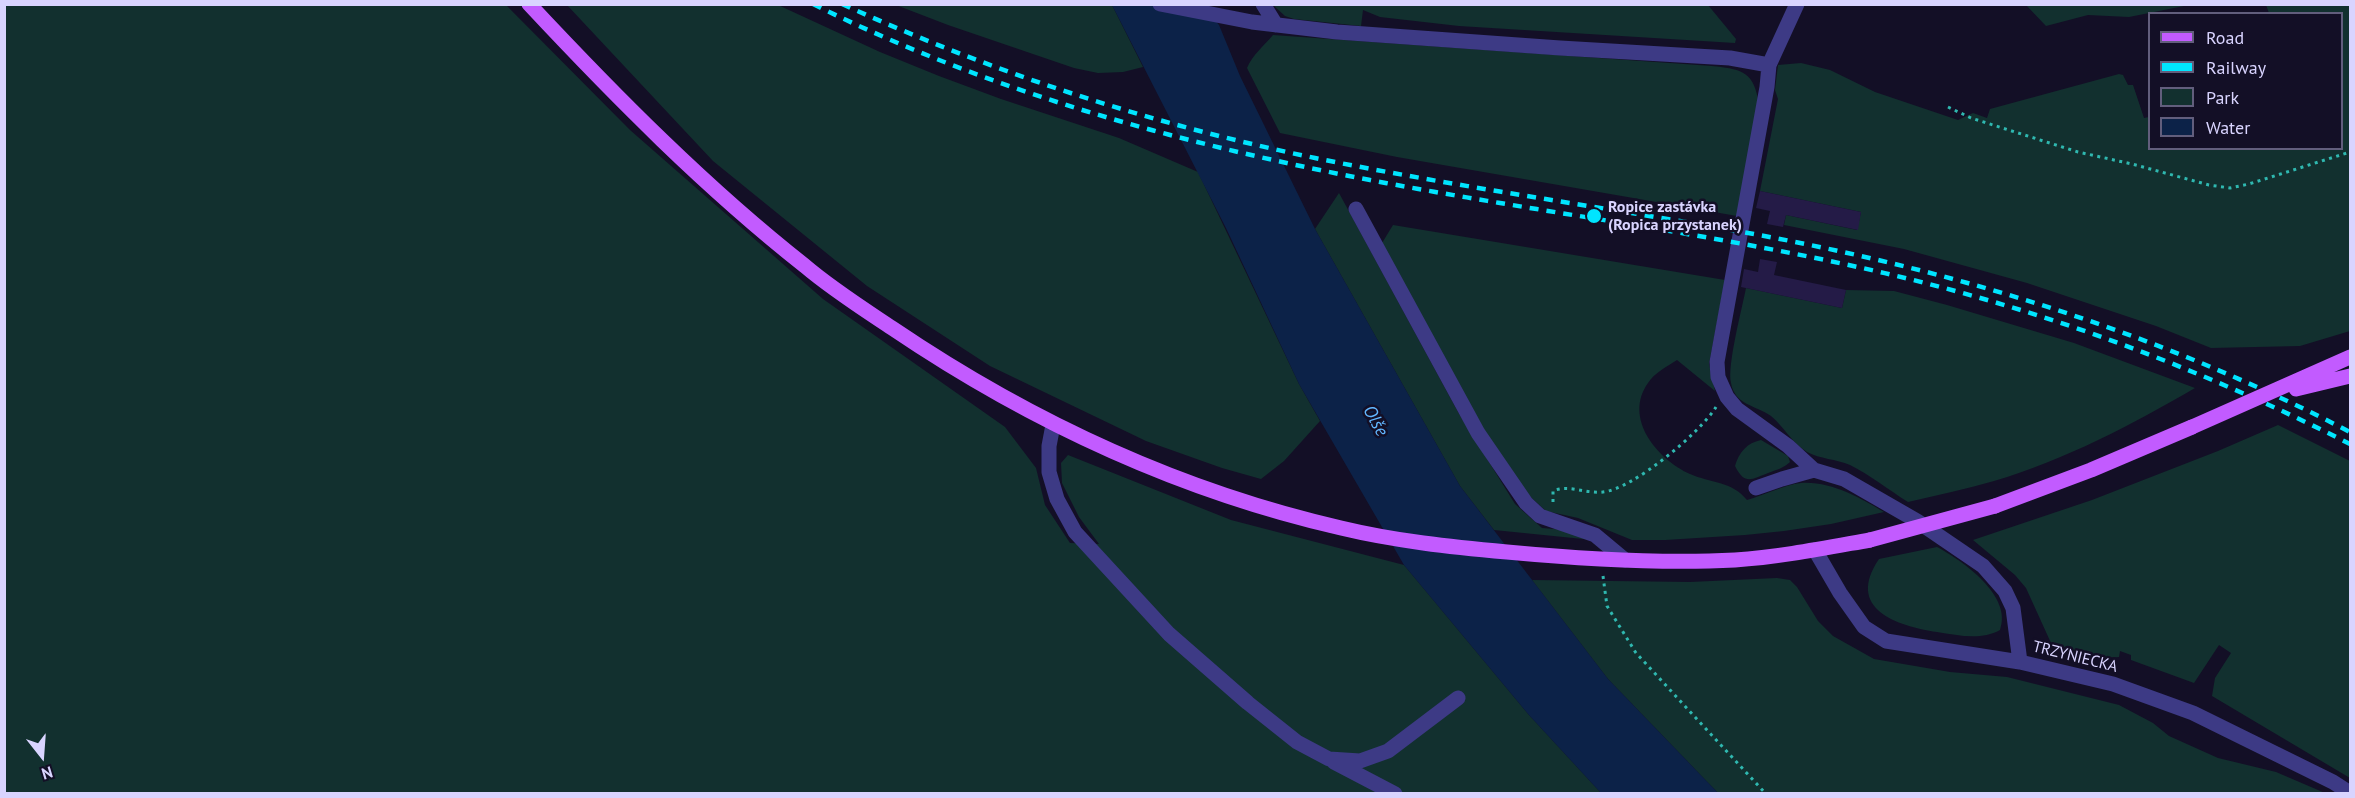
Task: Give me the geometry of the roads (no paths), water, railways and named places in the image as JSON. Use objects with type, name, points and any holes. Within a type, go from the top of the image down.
[{"type":"main road","points":[[529,4],[578,57],[758,228],[807,268],[931,354],[1053,425],[1215,493],[1344,529],[1448,546],[1575,558],[1737,560],[1815,550],[1870,540],[1995,506],[2091,470],[2350,357]]},
{"type":"main road","points":[[2258,399],[2350,365]]},
{"type":"main road","points":[[2258,399],[2350,376]]},
{"type":"street","points":[[1160,4],[1252,22],[1337,32],[1536,47],[1730,58],[1769,65]]},
{"type":"street","points":[[1263,4],[1276,25]]},
{"type":"street","points":[[1797,4],[1769,65],[1767,87],[1717,362],[1718,377],[1723,391],[1737,409],[1788,446],[1814,470],[1853,484],[1917,521],[1983,566],[2005,591],[2013,608],[2020,662]]},
{"type":"street","points":[[1356,209],[1472,423],[1502,471],[1526,503],[1540,516],[1595,535],[1625,560]]},
{"type":"street","points":[[1053,425],[1049,446],[1049,472],[1057,499],[1075,532],[1169,634],[1297,742],[1395,794]]},
{"type":"street","points":[[1756,488],[1814,470]]},
{"type":"street","name":"TRZYNIECKA","points":[[1815,550],[1840,593],[1864,627],[1886,642],[2020,662],[2113,684],[2193,713],[2333,782],[2350,793]]},
{"type":"street","points":[[1329,759],[1360,760],[1388,751],[1458,698]]},
{"type":"water","name":"Olše","points":[[1112,5],[1202,5],[1219,25],[1240,76],[1315,229],[1460,486],[1608,679],[1718,793],[1601,793],[1529,715],[1404,565],[1299,384],[1226,228]]},
{"type":"railway","points":[[813,4],[872,32],[994,81],[1056,102],[1182,138],[1383,183],[1751,245],[1956,291],[2129,347],[2241,392],[2350,444]]},
{"type":"railway","points":[[842,4],[1015,74],[1133,113],[1193,129],[1315,158],[1426,179],[1836,250],[1988,289],[2062,312],[2209,366],[2350,432]]},
{"type":"place","name":"Ropice zastávka (Ropica przystanek)","points":[[1594,216]]}]
